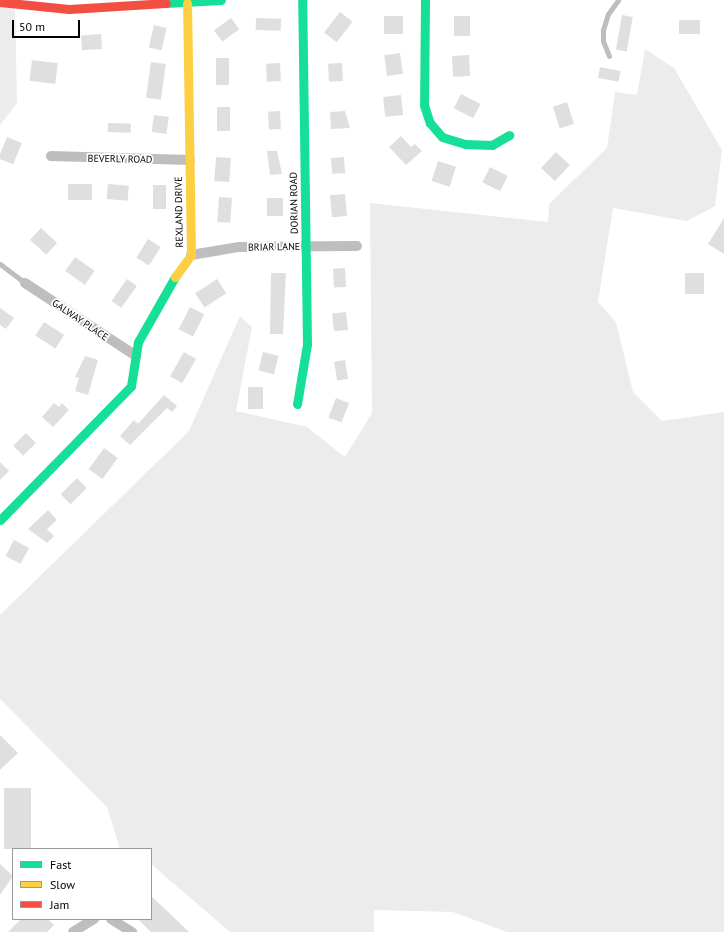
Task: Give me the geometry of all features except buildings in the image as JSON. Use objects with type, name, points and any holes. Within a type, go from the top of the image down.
[{"type":"street","points":[[0,2],[12,1],[69,9],[221,0]]},
{"type":"street","name":"DORIAN ROAD","points":[[297,404],[307,344],[302,0]]},
{"type":"street","points":[[425,0],[424,105],[430,123],[442,137],[466,144],[492,145],[509,135]]},
{"type":"street","name":"REXLAND DRIVE","points":[[0,520],[131,386],[138,342],[161,296],[191,255],[187,2]]},
{"type":"street","name":"BEVERLY ROAD","points":[[51,156],[190,160]]},
{"type":"street","name":"BRIAR LANE","points":[[191,255],[239,247],[357,246]]},
{"type":"street","name":"GALWAY PLACE","points":[[25,283],[136,356]]},
{"type":"street","points":[[73,932],[92,920]]},
{"type":"street","points":[[113,920],[132,932]]},
{"type":"lane","points":[[609,56],[603,41],[604,30],[608,14],[618,0]]},
{"type":"lane","points":[[0,264],[25,283]]},
{"type":"shaded area","points":[[15,0],[17,103],[0,125],[0,4]]},
{"type":"shaded area","points":[[645,49],[674,68],[722,150],[715,206],[687,221],[613,208],[598,302],[616,322],[633,392],[662,421],[724,412],[724,932],[507,932],[453,912],[374,910],[374,932],[230,932],[152,865],[152,848],[120,848],[107,807],[0,699],[0,615],[189,431],[240,316],[252,327],[236,411],[307,427],[345,457],[372,413],[370,203],[548,222],[549,204],[607,148],[615,92],[637,95]]},
{"type":"traffic: fast","points":[[166,3],[221,0]]},
{"type":"traffic: fast","points":[[297,404],[307,344],[302,0]]},
{"type":"traffic: fast","points":[[425,0],[424,105],[430,123],[442,137],[465,144],[492,145],[509,135]]},
{"type":"traffic: fast","points":[[0,520],[131,386],[138,342],[175,277]]},
{"type":"traffic: slow","points":[[175,277],[191,255],[187,3]]},
{"type":"traffic: jam","points":[[0,2],[69,9],[166,3]]}]
